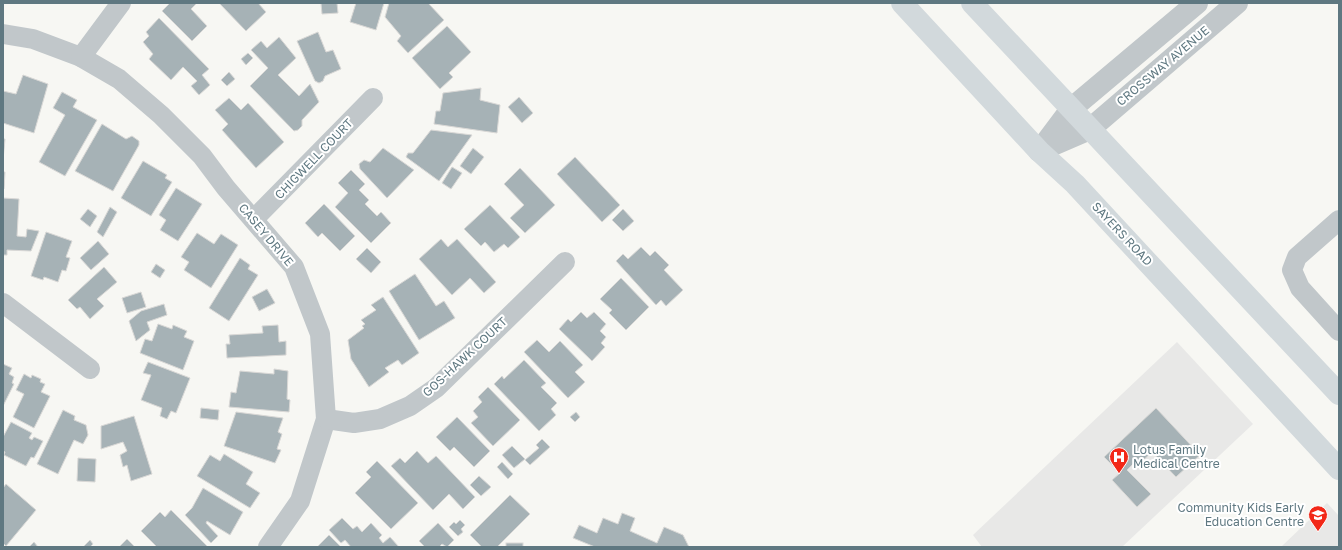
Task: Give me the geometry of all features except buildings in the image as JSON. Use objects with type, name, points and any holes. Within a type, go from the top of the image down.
[{"type":"main road","name":"SAYERS ROAD","points":[[902,3],[1039,151],[1075,184],[1339,469]]},
{"type":"main road","points":[[972,3],[1339,394]]},
{"type":"street","points":[[81,57],[121,3]]},
{"type":"street","points":[[1039,151],[1071,109],[1197,3]]},
{"type":"street","name":"CROSSWAY AVENUE","points":[[1039,151],[1090,128],[1237,3]]},
{"type":"street","name":"CASEY DRIVE","points":[[3,34],[33,39],[81,57],[119,79],[161,115],[202,156],[226,188],[294,267],[320,334],[326,419],[300,501],[268,547]]},
{"type":"street","name":"CHIGWELL COURT","points":[[254,219],[373,98]]},
{"type":"street","points":[[1339,220],[1297,257],[1292,270],[1296,281],[1303,292],[1339,331]]},
{"type":"street","name":"GOS-HAWK COURT","points":[[326,419],[354,423],[380,419],[410,406],[436,388],[565,262]]},
{"type":"street","points":[[3,303],[90,369]]},
{"type":"shaded area","name":"Lotus Family Medical Centre","points":[[1177,342],[1253,424],[1122,547],[982,547],[973,535]]},
{"type":"shaded area","name":"Community Kids Early Education Centre","points":[[1327,503],[1339,516],[1339,547],[1281,547]]},
{"type":"place","name":"Lotus Family Medical Centre","points":[[1119,474]]},
{"type":"place","name":"Community Kids Early Education Centre","points":[[1318,532]]}]
